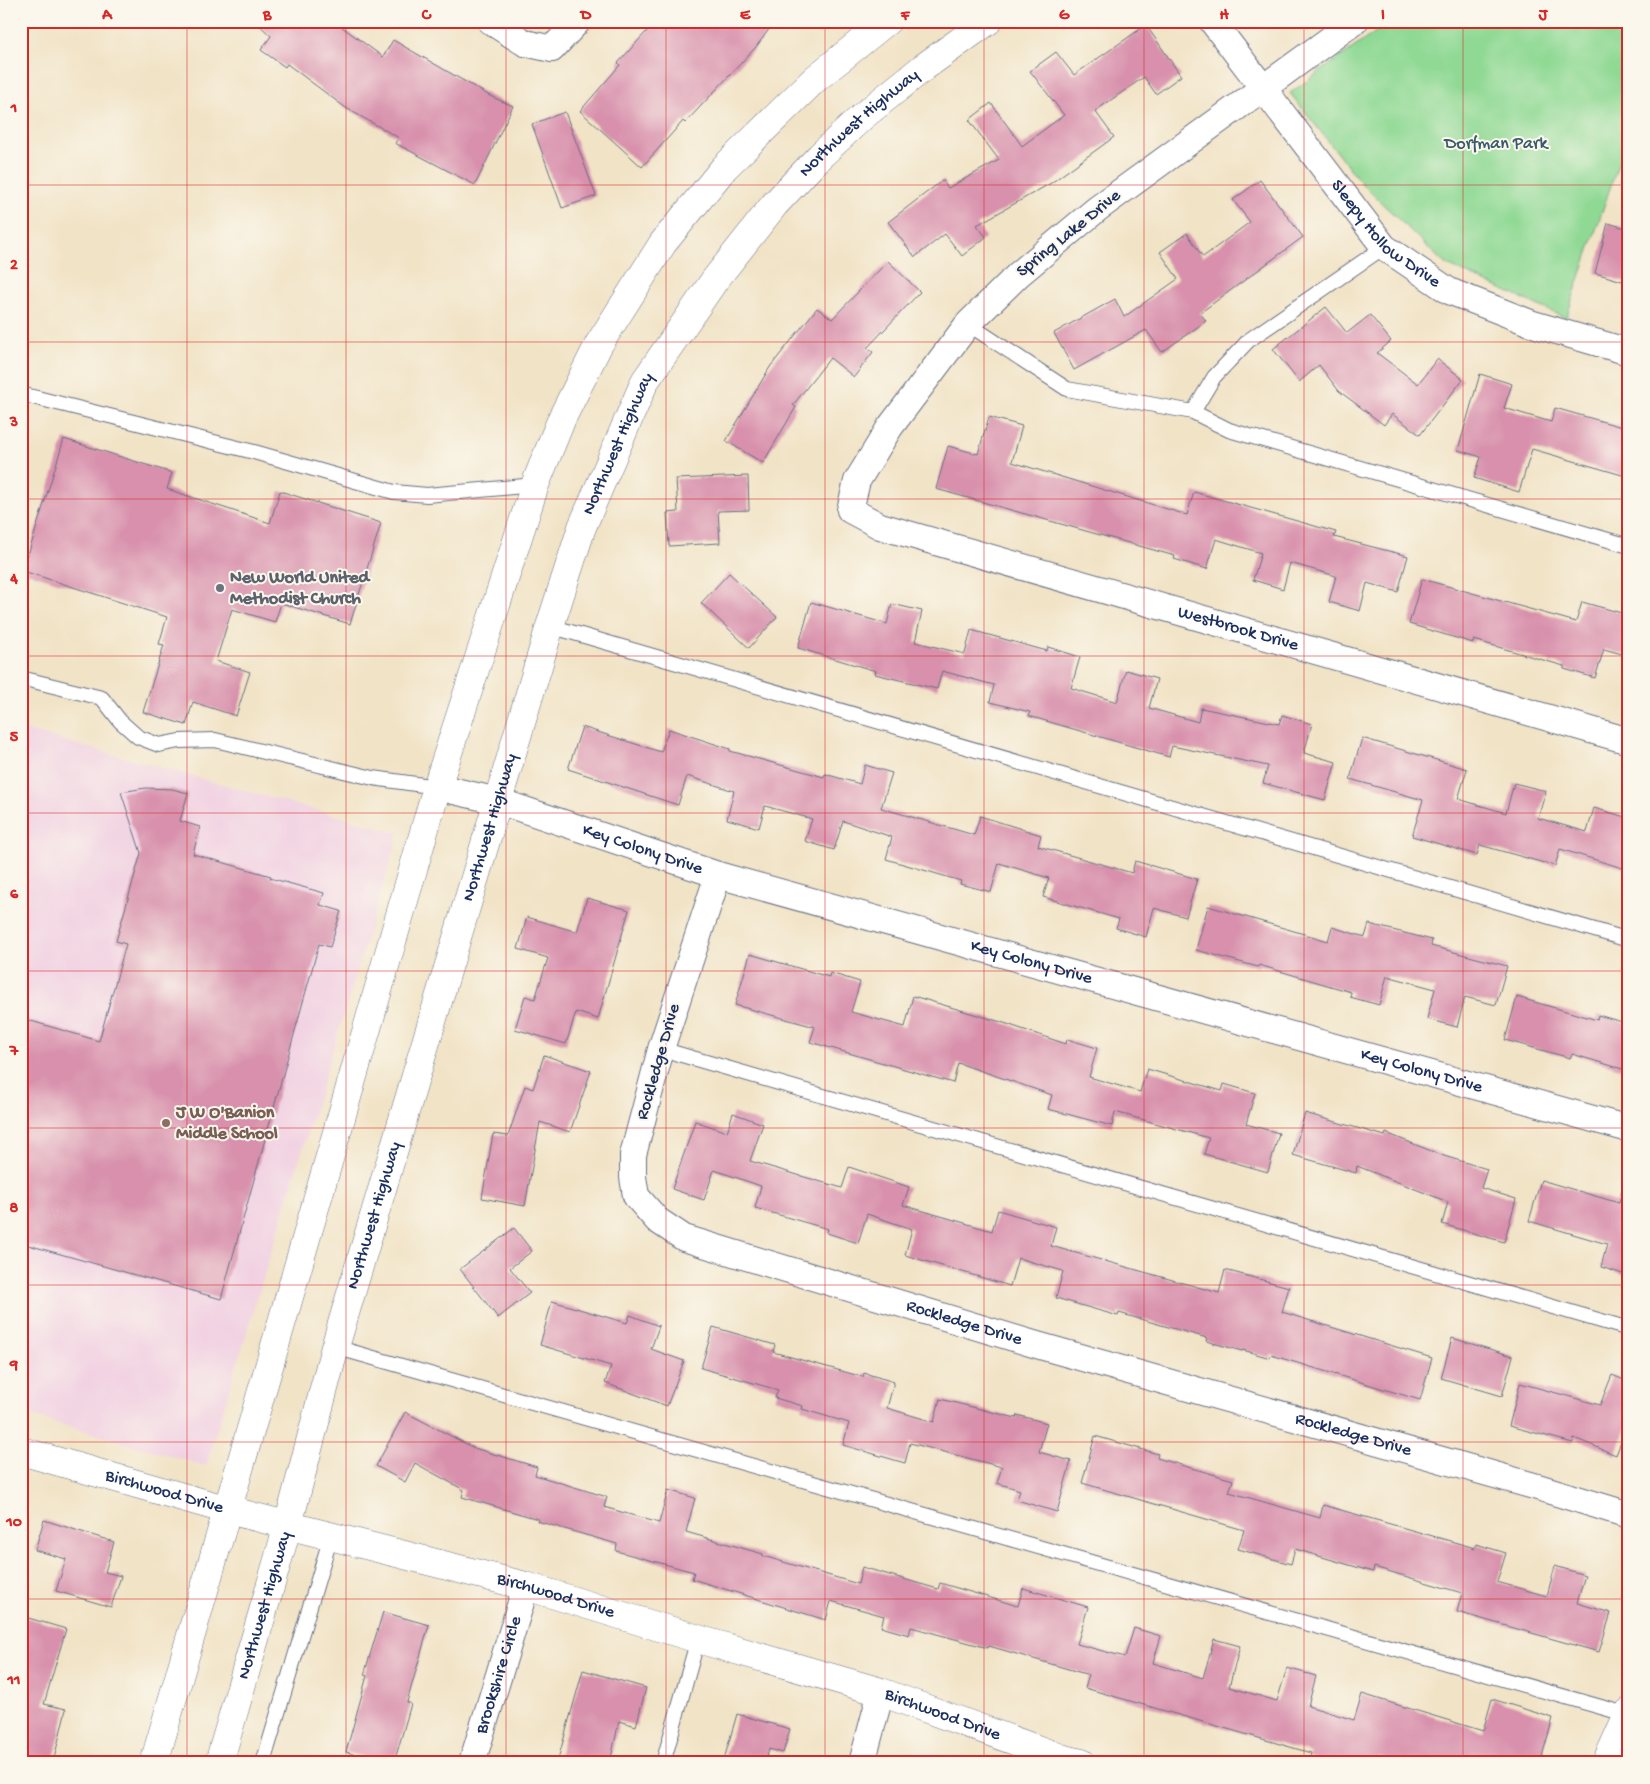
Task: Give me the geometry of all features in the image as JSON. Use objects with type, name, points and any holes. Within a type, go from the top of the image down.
[{"type":"main road","points":[[154,1763],[436,787],[535,485],[562,418],[599,344],[663,243],[724,168],[815,79],[887,21]]},
{"type":"main road","name":"Northwest Highway","points":[[219,1763],[288,1525],[335,1347],[550,626],[582,527],[645,381],[714,281],[774,205],[820,156],[863,116],[916,73],[988,21]]},
{"type":"main road","name":"Birchwood Drive","points":[[21,1451],[228,1510],[526,1586],[698,1639],[881,1692],[1068,1761]]},
{"type":"main road","points":[[1606,1763],[1628,1714]]},
{"type":"street","points":[[490,21],[525,43],[552,49],[578,21]]},
{"type":"street","name":"Sleepy Hollow Drive","points":[[1212,21],[1384,247],[1449,291],[1532,324],[1629,352]]},
{"type":"street","name":"Spring Lake Drive","points":[[850,510],[857,481],[890,428],[968,324],[1018,274],[1096,209],[1355,21]]},
{"type":"street","name":"Westbrook Drive","points":[[850,510],[880,526],[1629,741]]},
{"type":"street","name":"Key Colony Drive","points":[[436,787],[498,801],[718,875],[1629,1129]]},
{"type":"street","name":"Rockledge Drive","points":[[718,875],[661,1049],[633,1155],[633,1177],[636,1196],[657,1220],[684,1238],[1037,1345],[1541,1488],[1629,1515]]},
{"type":"street","name":"Brookshire Circle","points":[[472,1763],[526,1586]]},
{"type":"street","points":[[862,1763],[881,1692]]},
{"type":"lane","points":[[1193,412],[1214,377],[1249,340],[1384,247]]},
{"type":"lane","points":[[968,324],[1067,389],[1193,412],[1229,430],[1629,546]]},
{"type":"lane","points":[[21,394],[254,452],[394,492],[427,495],[535,485]]},
{"type":"lane","points":[[550,626],[1629,940]]},
{"type":"lane","points":[[21,678],[102,698],[120,721],[138,737],[159,745],[215,740],[373,778],[436,787]]},
{"type":"lane","points":[[661,1049],[1629,1329]]},
{"type":"lane","points":[[335,1347],[1628,1714]]},
{"type":"lane","points":[[263,1763],[331,1536]]},
{"type":"lane","points":[[663,1763],[698,1639]]},
{"type":"shaded area","name":"J W O'Banion Middle School","points":[[21,729],[399,833],[206,1466],[21,1413]]},
{"type":"green space","name":"Dorfman Park","points":[[1391,21],[1629,21],[1629,132],[1566,318],[1445,264],[1363,185],[1290,93]]},
{"type":"building","points":[[255,21],[334,21],[383,57],[393,40],[490,96],[513,106],[475,185],[395,143],[399,138],[346,108],[287,64],[285,67],[261,50],[271,36]]},
{"type":"building","points":[[656,21],[775,21],[756,47],[685,123],[683,121],[642,167],[580,111],[620,65],[618,63]]},
{"type":"building","points":[[1146,25],[1181,76],[1156,94],[1144,77],[1095,111],[1114,137],[1051,183],[977,225],[986,237],[962,256],[945,234],[915,257],[888,222],[943,180],[948,188],[999,160],[969,120],[991,103],[1022,146],[1064,115],[1030,71],[1056,52],[1074,75]]},
{"type":"building","points":[[565,112],[596,196],[562,208],[532,124]]},
{"type":"building","points":[[1260,180],[1303,237],[1200,313],[1206,321],[1162,352],[1146,330],[1074,370],[1054,333],[1115,299],[1124,317],[1178,279],[1160,252],[1187,233],[1203,257],[1250,222],[1233,200]]},
{"type":"building","points":[[1608,223],[1629,229],[1629,283],[1595,273]]},
{"type":"building","points":[[888,261],[920,292],[867,348],[873,352],[854,377],[830,358],[793,405],[796,407],[763,463],[726,441],[770,367],[817,308],[832,319]]},
{"type":"building","points":[[1326,307],[1347,333],[1370,315],[1391,341],[1377,353],[1418,384],[1437,359],[1463,379],[1420,435],[1392,414],[1384,425],[1339,391],[1319,365],[1299,382],[1273,349]]},
{"type":"building","points":[[1480,374],[1512,384],[1504,408],[1551,422],[1555,408],[1629,429],[1629,477],[1532,449],[1519,492],[1474,478],[1481,457],[1458,450]]},
{"type":"building","points":[[989,417],[1022,426],[1012,462],[1187,515],[1194,492],[1336,532],[1334,537],[1408,556],[1398,592],[1367,583],[1360,611],[1329,602],[1336,576],[1290,563],[1283,589],[1253,580],[1261,553],[1216,539],[1207,569],[1174,559],[1175,556],[936,489],[948,446],[978,454]]},
{"type":"building","name":"New World United Methodist Church","points":[[64,439],[172,473],[167,489],[270,523],[280,491],[381,523],[350,624],[281,603],[275,622],[232,609],[216,661],[250,672],[236,716],[193,702],[186,725],[143,712],[164,645],[159,644],[167,617],[23,571]]},
{"type":"building","points":[[748,476],[749,510],[718,511],[720,543],[669,546],[667,513],[678,512],[676,479]]},
{"type":"building","points":[[729,573],[777,617],[749,648],[701,603]]},
{"type":"building","points":[[1422,579],[1576,622],[1582,602],[1629,615],[1629,656],[1604,649],[1595,678],[1564,669],[1564,666],[1474,640],[1473,643],[1409,624]]},
{"type":"building","points":[[811,602],[887,624],[892,604],[922,611],[915,642],[965,654],[971,630],[1047,651],[1048,647],[1080,657],[1071,688],[1117,702],[1126,670],[1157,679],[1149,708],[1198,722],[1201,708],[1279,724],[1282,715],[1312,724],[1304,753],[1336,762],[1325,800],[1263,783],[1268,766],[1172,746],[1169,757],[1029,716],[1030,712],[990,702],[994,685],[942,671],[937,689],[875,674],[876,671],[798,648]]},
{"type":"building","points":[[582,727],[661,752],[669,729],[730,749],[730,751],[824,777],[825,774],[860,784],[865,765],[892,773],[881,808],[974,835],[980,816],[1041,835],[1038,846],[1132,873],[1135,861],[1197,879],[1186,917],[1154,908],[1146,937],[1116,928],[1119,919],[1043,897],[1049,878],[999,863],[991,892],[960,884],[961,881],[886,859],[892,837],[843,821],[834,850],[805,841],[812,819],[765,806],[759,828],[727,819],[734,791],[687,776],[678,805],[568,769]]},
{"type":"building","points":[[1362,738],[1467,769],[1458,799],[1506,813],[1514,783],[1546,791],[1538,818],[1587,832],[1594,808],[1629,818],[1629,870],[1560,849],[1555,866],[1480,845],[1477,855],[1412,836],[1423,800],[1350,779]]},
{"type":"building","points":[[146,788],[172,789],[188,793],[180,821],[200,827],[193,854],[324,893],[320,905],[341,911],[330,947],[319,944],[221,1299],[21,1243],[21,1018],[99,1041],[126,944],[116,941],[141,853],[121,792]]},
{"type":"building","points":[[587,898],[629,910],[598,1019],[576,1012],[566,1044],[515,1029],[525,996],[535,999],[548,958],[518,949],[527,917],[577,932]]},
{"type":"building","points":[[1208,906],[1328,941],[1332,927],[1365,937],[1369,924],[1432,940],[1431,946],[1507,966],[1496,1005],[1465,997],[1457,1027],[1427,1019],[1435,989],[1387,976],[1379,1005],[1350,997],[1351,992],[1259,965],[1258,967],[1196,950]]},
{"type":"building","points":[[750,954],[829,977],[830,973],[860,982],[851,1012],[905,1027],[913,996],[1001,1022],[1066,1044],[1067,1039],[1097,1048],[1089,1077],[1140,1092],[1147,1069],[1222,1091],[1224,1084],[1255,1093],[1246,1124],[1279,1133],[1268,1172],[1204,1154],[1209,1138],[1115,1112],[1112,1126],[1048,1109],[1052,1095],[958,1063],[953,1083],[810,1042],[815,1027],[735,1005]]},
{"type":"building","points":[[1517,997],[1597,1020],[1598,1015],[1629,1024],[1629,1071],[1572,1054],[1570,1058],[1505,1040]]},
{"type":"building","points":[[544,1055],[591,1071],[570,1132],[540,1122],[525,1206],[482,1198],[493,1134],[508,1136],[525,1086],[533,1089]]},
{"type":"building","points":[[733,1113],[763,1124],[750,1161],[842,1188],[849,1167],[909,1187],[903,1205],[992,1231],[998,1210],[1056,1227],[1051,1246],[1219,1293],[1225,1270],[1289,1287],[1282,1312],[1432,1358],[1420,1400],[1271,1355],[1270,1358],[1242,1351],[1206,1341],[1207,1338],[1119,1313],[1118,1316],[1056,1298],[1063,1271],[1018,1258],[1010,1286],[905,1255],[912,1229],[867,1214],[858,1243],[827,1233],[828,1229],[755,1208],[761,1186],[714,1170],[704,1200],[672,1189],[695,1121],[727,1132]]},
{"type":"building","points":[[1305,1113],[1385,1136],[1386,1133],[1444,1156],[1487,1169],[1481,1188],[1516,1199],[1504,1242],[1442,1224],[1448,1202],[1357,1166],[1356,1173],[1293,1155]]},
{"type":"building","points":[[1541,1180],[1619,1203],[1622,1190],[1629,1191],[1629,1276],[1601,1267],[1607,1244],[1529,1221]]},
{"type":"building","points":[[514,1228],[532,1251],[510,1268],[530,1293],[498,1318],[460,1269]]},
{"type":"building","points":[[552,1301],[627,1323],[630,1315],[659,1326],[651,1349],[684,1361],[667,1406],[605,1383],[611,1366],[540,1345]]},
{"type":"building","points":[[713,1327],[775,1345],[773,1352],[863,1377],[864,1373],[894,1382],[887,1408],[934,1422],[940,1399],[1016,1418],[1017,1415],[1047,1423],[1039,1452],[1071,1461],[1057,1512],[1017,1500],[1020,1490],[997,1483],[1002,1467],[910,1443],[905,1463],[843,1445],[849,1423],[802,1409],[803,1406],[775,1398],[778,1390],[701,1368]]},
{"type":"building","points":[[1452,1338],[1513,1356],[1502,1396],[1441,1378]]},
{"type":"building","points":[[1612,1375],[1629,1382],[1629,1422],[1616,1455],[1574,1438],[1573,1443],[1509,1426],[1520,1383],[1600,1405]]},
{"type":"building","points":[[405,1412],[474,1448],[537,1467],[535,1475],[607,1497],[604,1507],[659,1523],[668,1490],[695,1498],[686,1532],[858,1584],[862,1567],[938,1589],[940,1583],[1018,1606],[1023,1588],[1088,1607],[1077,1644],[1125,1657],[1134,1628],[1161,1636],[1153,1663],[1203,1678],[1214,1639],[1240,1646],[1229,1687],[1277,1701],[1287,1668],[1316,1676],[1308,1706],[1354,1720],[1362,1694],[1483,1731],[1492,1699],[1553,1718],[1540,1763],[1398,1763],[1379,1757],[1377,1763],[1330,1763],[1310,1757],[1311,1753],[1085,1688],[1089,1675],[989,1646],[988,1648],[911,1627],[909,1635],[881,1627],[884,1616],[831,1601],[826,1620],[692,1579],[694,1572],[616,1551],[617,1544],[462,1497],[464,1490],[415,1463],[405,1482],[376,1466]]},
{"type":"building","points":[[1095,1436],[1158,1454],[1157,1458],[1233,1480],[1229,1492],[1320,1518],[1323,1505],[1475,1548],[1476,1544],[1506,1553],[1497,1582],[1547,1596],[1555,1566],[1585,1575],[1577,1603],[1611,1613],[1599,1652],[1457,1612],[1462,1593],[1374,1567],[1373,1572],[1295,1549],[1291,1564],[1238,1549],[1244,1530],[1082,1483]]},
{"type":"building","points":[[44,1520],[114,1542],[105,1572],[121,1576],[111,1607],[56,1591],[66,1559],[35,1550]]},
{"type":"building","points":[[383,1612],[429,1625],[407,1702],[411,1704],[394,1763],[385,1763],[346,1752],[367,1676],[364,1675]]},
{"type":"building","points":[[25,1617],[66,1629],[44,1704],[66,1709],[53,1763],[21,1763],[21,1630]]},
{"type":"building","points":[[583,1670],[646,1688],[636,1726],[619,1721],[610,1763],[557,1763]]},
{"type":"building","points":[[737,1714],[790,1729],[783,1753],[769,1749],[765,1763],[723,1763]]},
{"type":"place","name":"New World United Methodist Church","points":[[220,588]]},
{"type":"place","name":"J W O'Banion Middle School","points":[[166,1123]]}]
